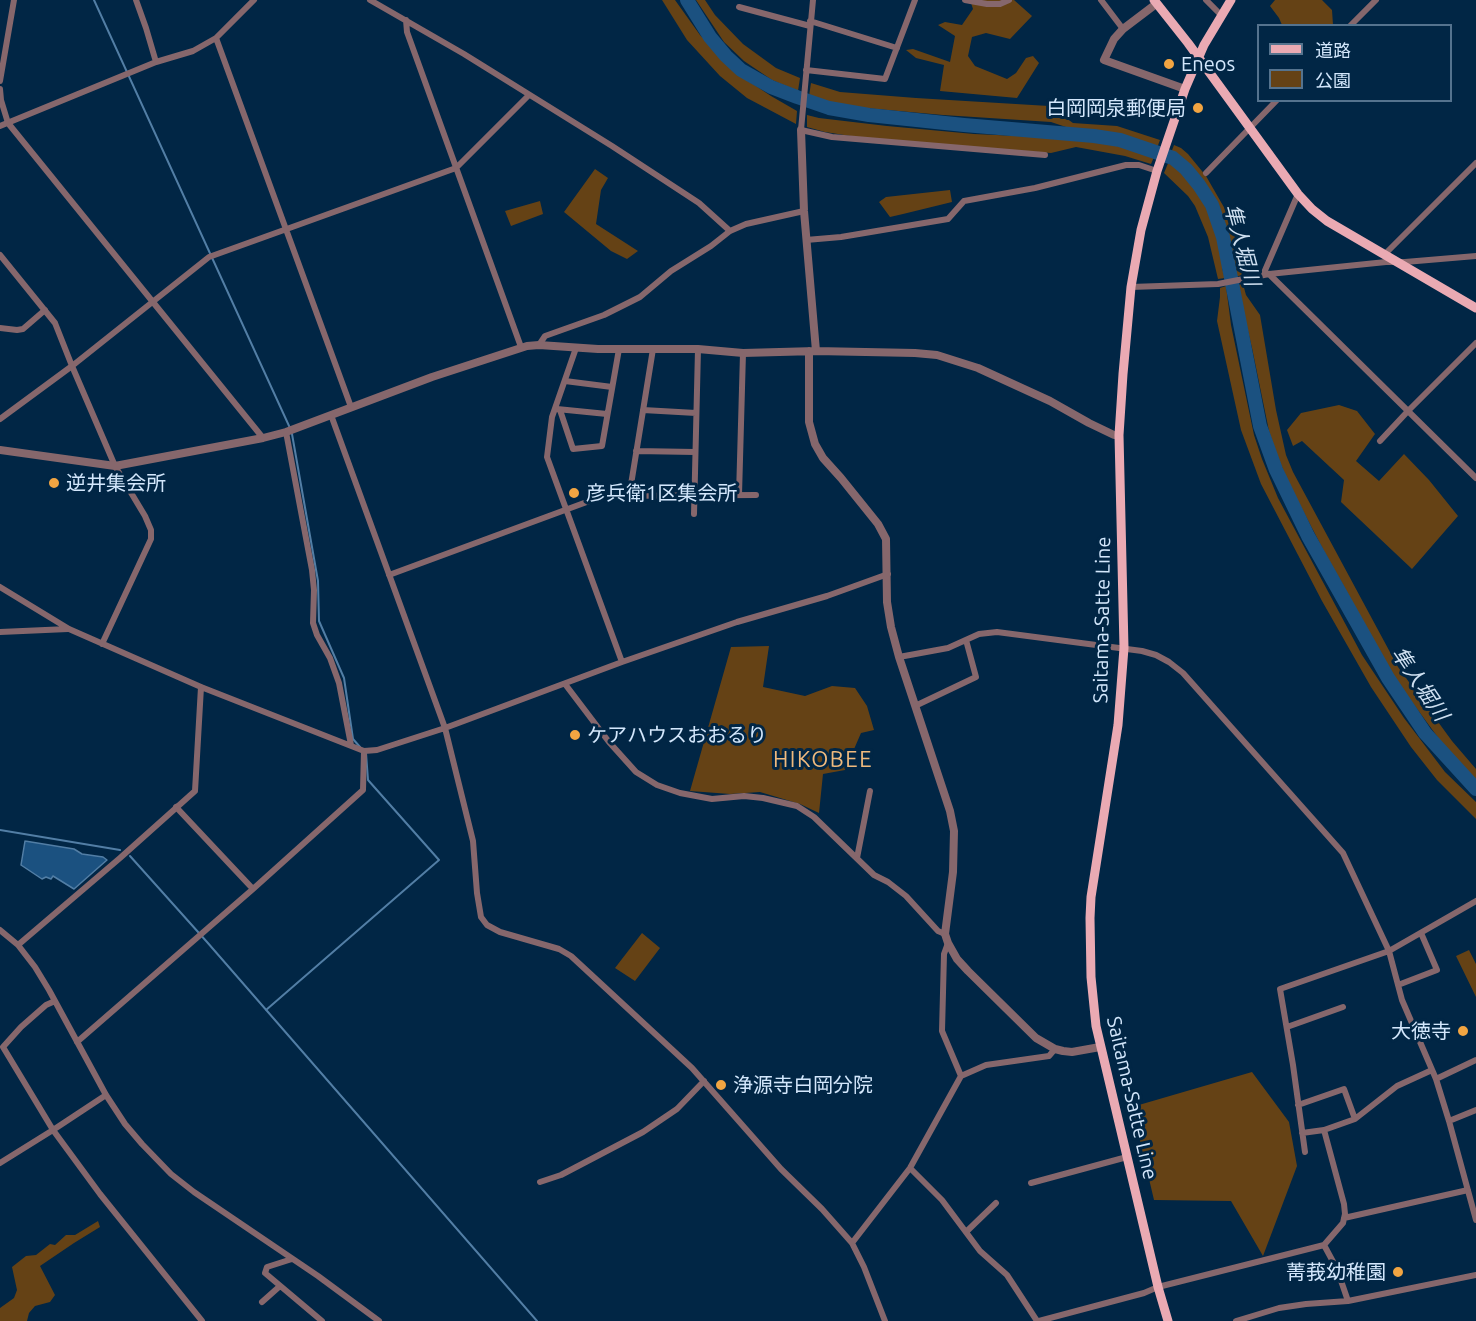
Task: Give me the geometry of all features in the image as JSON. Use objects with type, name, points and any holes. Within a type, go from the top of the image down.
[{"type":"main road","name":"Saitama-Satte Line","points":[[1168,1321],[1100,1047],[1093,1003],[1089,918],[1118,725],[1124,648],[1119,435],[1131,287],[1141,230],[1157,171],[1185,89],[1198,57],[1231,0]]},
{"type":"main road","points":[[1155,2],[1298,194],[1312,208],[1327,221],[1476,308]]},
{"type":"street","points":[[0,81],[14,0]]},
{"type":"street","points":[[136,0],[156,62]]},
{"type":"street","points":[[0,126],[156,62],[193,51],[216,38],[254,0]]},
{"type":"street","points":[[370,0],[464,54],[699,203],[730,231]]},
{"type":"street","points":[[813,0],[801,130],[812,351],[809,422],[815,444],[823,458],[878,524],[886,539],[887,602],[890,619],[899,657],[950,811],[954,831],[953,872],[945,934],[957,959],[1036,1038],[1055,1049],[1072,1052],[1100,1047]]},
{"type":"street","points":[[805,73],[885,79],[915,0]]},
{"type":"street","points":[[965,0],[987,4],[1000,4],[1009,0]]},
{"type":"street","points":[[1101,0],[1123,29]]},
{"type":"street","points":[[1206,0],[1221,15]]},
{"type":"street","points":[[1352,24],[1376,0]]},
{"type":"street","points":[[1155,2],[1114,39],[1104,60],[1185,89]]},
{"type":"street","points":[[739,7],[897,48]]},
{"type":"street","points":[[406,20],[407,32],[521,347]]},
{"type":"street","points":[[216,38],[351,407]]},
{"type":"street","points":[[0,89],[8,123],[263,438]]},
{"type":"street","points":[[0,419],[72,366],[209,257],[456,168],[529,95]]},
{"type":"street","points":[[1206,173],[1275,102]]},
{"type":"street","points":[[801,130],[832,137],[1045,155]]},
{"type":"street","points":[[1384,255],[1476,164]]},
{"type":"street","points":[[806,240],[841,237],[948,219],[964,201],[1035,188],[1126,165],[1139,165],[1157,171]]},
{"type":"street","points":[[1266,275],[1298,194]]},
{"type":"street","points":[[539,345],[545,336],[604,315],[640,297],[671,271],[730,231],[746,224],[804,211]]},
{"type":"street","points":[[0,255],[55,323],[115,466],[151,530],[151,539],[102,644]]},
{"type":"street","points":[[1131,287],[1218,284],[1266,275],[1476,256]]},
{"type":"street","points":[[1266,275],[1476,478]]},
{"type":"street","points":[[0,328],[23,329],[45,310]]},
{"type":"street","points":[[1380,441],[1476,343]]},
{"type":"street","points":[[0,450],[115,466],[263,438],[286,432],[432,377],[521,347],[539,345],[576,348],[698,349],[743,353],[812,351],[937,355],[978,368],[1050,401],[1114,435],[1119,435]]},
{"type":"street","points":[[576,348],[557,409],[552,417],[547,458],[622,662]]},
{"type":"street","points":[[557,409],[573,449],[602,446],[619,349]]},
{"type":"street","points":[[628,497],[653,349]]},
{"type":"street","points":[[693,514],[698,349]]},
{"type":"street","points":[[739,495],[743,353]]},
{"type":"street","points":[[565,381],[612,387]]},
{"type":"street","points":[[557,409],[607,414]]},
{"type":"street","points":[[643,410],[696,413]]},
{"type":"street","points":[[331,415],[445,728],[473,841],[481,917],[487,925],[500,932],[559,949],[571,956],[684,1060],[781,1169],[822,1209],[852,1243],[864,1267],[882,1320]]},
{"type":"street","points":[[286,432],[312,570],[313,622],[339,683],[351,745]]},
{"type":"street","points":[[636,451],[695,453]]},
{"type":"street","points":[[389,575],[603,496],[756,495]]},
{"type":"street","points":[[0,587],[69,629],[102,644],[201,687],[364,751],[376,750],[445,728],[737,621],[827,596],[888,574]]},
{"type":"street","points":[[0,632],[69,629]]},
{"type":"street","points":[[899,657],[948,648],[979,634],[997,632],[1142,651],[1170,662],[1183,673],[1343,853],[1389,951],[1402,1000],[1436,1079],[1476,1220]]},
{"type":"street","points":[[915,706],[976,677],[966,640]]},
{"type":"street","points":[[565,684],[609,742],[636,772],[657,785],[680,793],[712,799],[744,796],[763,798],[796,806],[814,817],[874,875],[888,882],[906,896],[938,931],[945,934]]},
{"type":"street","points":[[18,945],[195,791],[201,687]]},
{"type":"street","points":[[77,1042],[363,790],[364,751]]},
{"type":"street","points":[[857,858],[870,791]]},
{"type":"street","points":[[176,807],[253,889]]},
{"type":"street","points":[[1305,1152],[1280,989],[1389,951],[1476,901]]},
{"type":"street","points":[[0,930],[18,945],[35,967],[106,1095],[125,1124],[171,1174],[379,1321]]},
{"type":"street","points":[[1398,985],[1437,970],[1421,933]]},
{"type":"street","points":[[948,943],[944,954],[942,1031],[961,1076]]},
{"type":"street","points":[[55,1001],[46,1005],[21,1027],[3,1047],[53,1130],[100,1194],[202,1321]]},
{"type":"street","points":[[1287,1027],[1344,1007]]},
{"type":"street","points":[[852,1243],[909,1168],[961,1076],[986,1065],[1048,1056],[1055,1049]]},
{"type":"street","points":[[1436,1079],[1476,1060]]},
{"type":"street","points":[[1302,1133],[1324,1130],[1355,1119],[1397,1086],[1432,1070]]},
{"type":"street","points":[[540,1182],[561,1175],[644,1132],[677,1108],[704,1081]]},
{"type":"street","points":[[1298,1105],[1344,1089],[1355,1119]]},
{"type":"street","points":[[0,1163],[106,1095]]},
{"type":"street","points":[[1449,1120],[1476,1110]]},
{"type":"street","points":[[909,1168],[942,1200],[980,1251],[1007,1275],[1038,1321],[1144,1293],[1158,1287],[1324,1245],[1342,1223],[1345,1214],[1324,1130]]},
{"type":"street","points":[[1031,1183],[1127,1158]]},
{"type":"street","points":[[1344,1218],[1468,1190]]},
{"type":"street","points":[[966,1232],[996,1203]]},
{"type":"street","points":[[1324,1245],[1337,1269],[1348,1301]]},
{"type":"street","points":[[292,1259],[267,1267],[265,1273],[322,1321]]},
{"type":"street","points":[[1236,1321],[1279,1308],[1348,1301],[1476,1275]]},
{"type":"street","points":[[262,1302],[280,1286]]},
{"type":"street","points":[[366,1321],[371,1315]]},
{"type":"green space","points":[[662,0],[675,0],[700,35],[738,74],[797,111],[796,124],[747,98],[720,76],[687,40]]},
{"type":"green space","points":[[696,0],[705,0],[715,15],[743,44],[776,68],[800,78],[798,91],[772,80],[744,61],[724,42]]},
{"type":"green space","points":[[970,0],[1014,0],[1032,16],[1010,39],[986,33],[972,37],[968,56],[975,66],[1007,79],[1016,73],[1026,58],[1033,56],[1039,63],[1017,98],[940,91],[944,65],[916,58],[906,50],[913,49],[950,62],[955,36],[938,25],[945,22],[962,25],[973,9]]},
{"type":"green space","points":[[1275,0],[1322,0],[1332,10],[1333,24],[1282,24],[1270,6]]},
{"type":"green space","points":[[811,83],[840,92],[1049,106],[1073,123],[1117,126],[1160,140],[1157,148],[1125,136],[1091,129],[1072,129],[1051,122],[843,106],[809,96]]},
{"type":"green space","points":[[807,115],[887,126],[974,134],[1084,139],[1113,144],[1154,157],[1151,164],[1125,156],[1076,147],[1051,153],[870,139],[807,127]]},
{"type":"green space","points":[[1174,145],[1188,154],[1206,176],[1229,216],[1242,275],[1235,277],[1225,231],[1216,208],[1202,184],[1183,161],[1171,153]]},
{"type":"green space","points":[[1169,161],[1185,174],[1208,207],[1222,250],[1222,268],[1225,278],[1218,279],[1208,237],[1195,206],[1164,173]]},
{"type":"green space","points":[[595,169],[608,178],[601,190],[596,224],[638,251],[627,259],[611,251],[564,212]]},
{"type":"green space","points":[[950,190],[952,202],[890,217],[879,202],[886,197]]},
{"type":"green space","points":[[540,201],[543,214],[511,226],[505,211]]},
{"type":"green space","points":[[1243,284],[1246,295],[1260,315],[1276,410],[1286,455],[1293,472],[1398,667],[1452,741],[1476,769],[1476,781],[1442,743],[1390,672],[1288,482],[1269,431],[1237,285]]},
{"type":"green space","points":[[1226,286],[1231,325],[1254,435],[1278,498],[1362,655],[1404,718],[1445,772],[1476,802],[1476,819],[1437,780],[1411,747],[1371,687],[1322,601],[1261,484],[1241,430],[1217,321],[1220,288]]},
{"type":"green space","points":[[1339,405],[1357,411],[1375,434],[1356,461],[1379,481],[1404,454],[1458,516],[1412,569],[1341,502],[1344,480],[1302,441],[1293,446],[1287,430],[1301,413]]},
{"type":"green space","points":[[769,646],[763,687],[805,696],[832,686],[855,688],[867,706],[874,730],[861,733],[845,770],[823,774],[819,813],[800,804],[760,792],[730,794],[690,791],[731,647]]},
{"type":"green space","points":[[642,933],[660,948],[635,981],[615,968]]},
{"type":"green space","points":[[1469,950],[1476,964],[1476,997],[1456,956]]},
{"type":"green space","points":[[1252,1072],[1289,1122],[1297,1166],[1263,1256],[1231,1201],[1154,1200],[1132,1107]]},
{"type":"green space","points":[[98,1221],[100,1227],[40,1266],[55,1295],[50,1302],[35,1306],[29,1313],[27,1321],[0,1321],[0,1308],[14,1298],[17,1290],[12,1267],[26,1256],[36,1255],[50,1244],[55,1245],[66,1235],[75,1235]]},
{"type":"water","points":[[25,841],[74,849],[82,854],[103,857],[107,860],[74,889],[53,876],[51,879],[46,877],[42,879],[21,865]]},
{"type":"waterway","points":[[94,0],[290,428]]},
{"type":"waterway","name":"隼人堀川","points":[[687,0],[710,37],[741,70],[771,87],[829,108],[869,115],[1120,140],[1173,158],[1186,169],[1212,205],[1223,237],[1260,426],[1276,470],[1308,536],[1388,678],[1425,733],[1476,789]]},
{"type":"waterway","points":[[292,434],[318,581],[319,621],[344,678],[353,739],[360,747]]},
{"type":"waterway","points":[[266,1010],[439,860],[368,780],[366,753]]},
{"type":"waterway","points":[[0,830],[120,850]]},
{"type":"waterway","points":[[130,856],[537,1321]]},
{"type":"place","name":"Eneos","points":[[1169,64]]},
{"type":"place","name":"白岡岡泉郵便局","points":[[1198,108]]},
{"type":"place","name":"逆井集会所","points":[[54,483]]},
{"type":"place","name":"彦兵衛1区集会所","points":[[574,493]]},
{"type":"place","name":"ケアハウスおおるり","points":[[575,735]]},
{"type":"place","name":"大徳寺","points":[[1463,1031]]},
{"type":"place","name":"浄源寺白岡分院","points":[[721,1085]]},
{"type":"place","name":"菁莪幼稚園","points":[[1398,1272]]},
{"type":"district","name":"HIKOBEE","points":[[823,760]]}]
